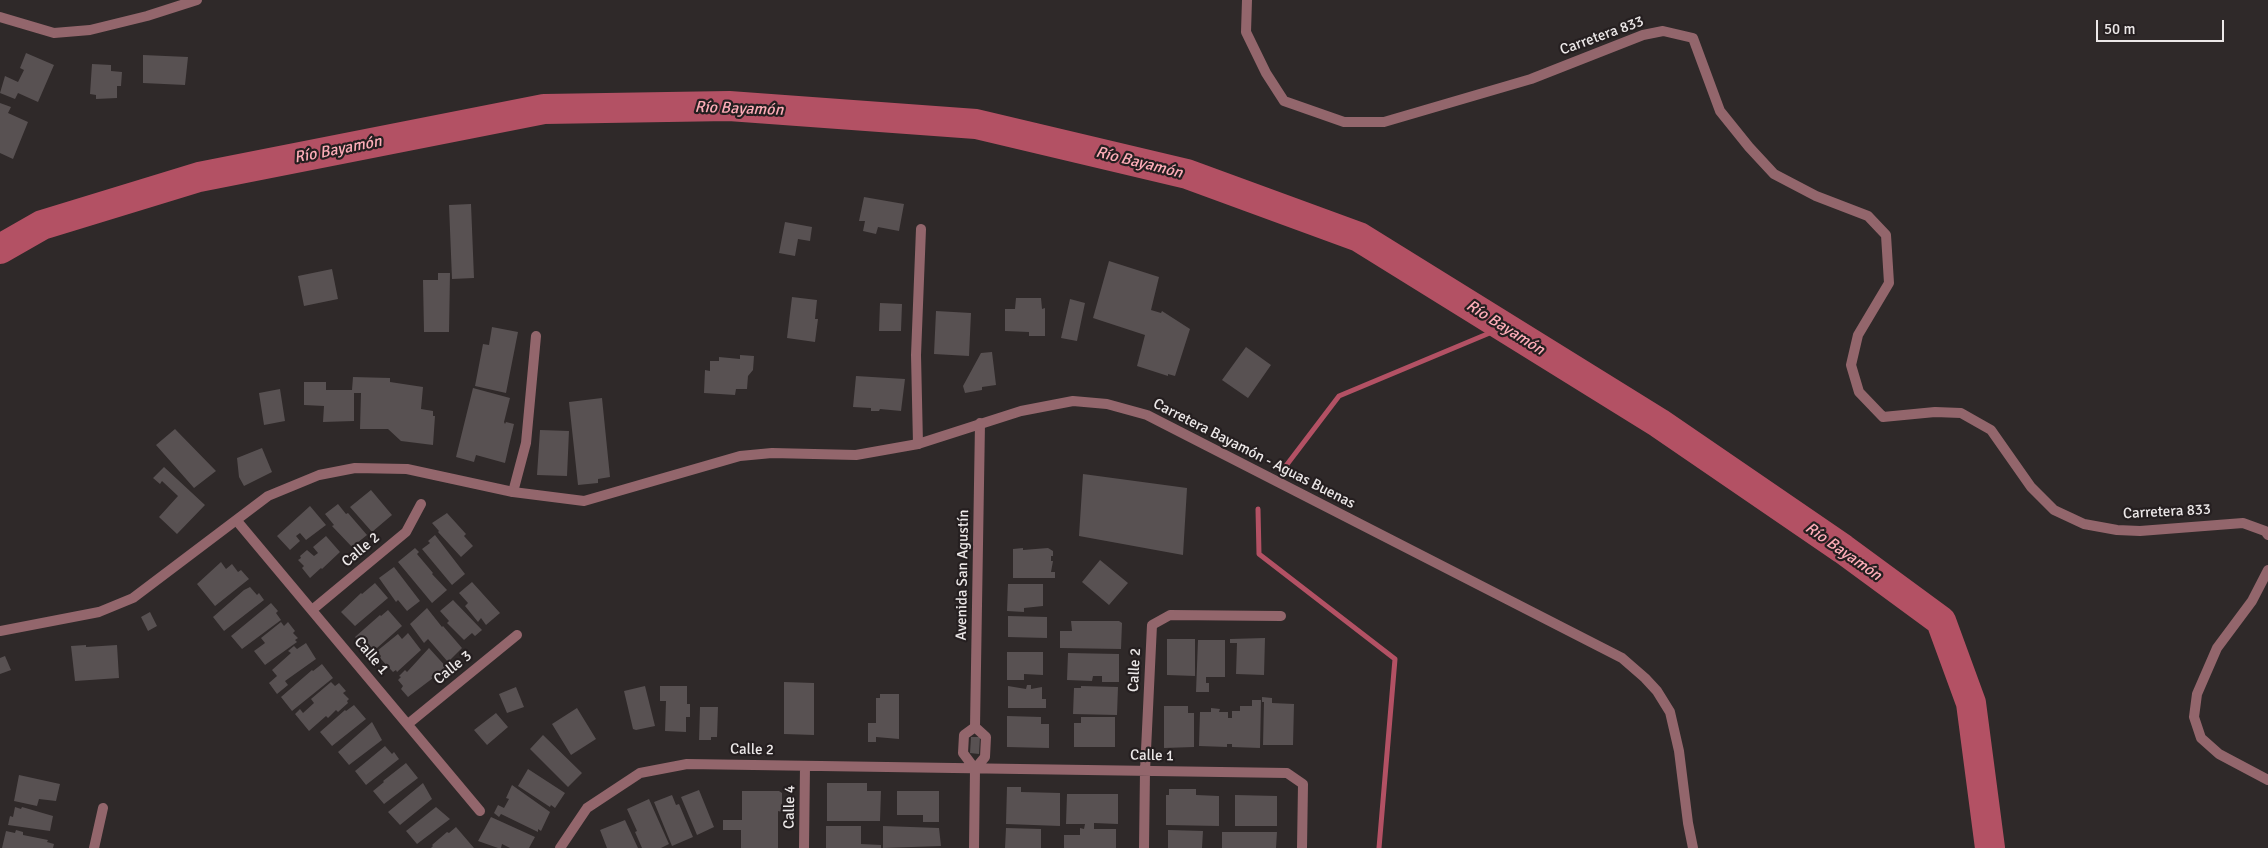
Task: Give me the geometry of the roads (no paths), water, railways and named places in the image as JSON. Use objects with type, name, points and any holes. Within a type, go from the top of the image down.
[{"type":"street","points":[[1,19],[54,33],[90,30],[147,16],[198,0]]},
{"type":"street","name":"Carretera 833","points":[[1246,0],[1246,32],[1266,73],[1284,101],[1344,122],[1384,122],[1531,79],[1643,35],[1663,31],[1693,38],[1720,111],[1774,174],[1816,196],[1868,216],[1886,235],[1889,283],[1858,335],[1851,365],[1858,392],[1883,417],[1935,412],[1961,413],[1990,430],[2031,486],[2054,510],[2084,524],[2117,530],[2140,531],[2243,524],[2265,531],[2268,535]]},
{"type":"street","points":[[918,444],[916,355],[921,229]]},
{"type":"street","points":[[513,492],[526,444],[536,336]]},
{"type":"street","name":"Carretera Bayamón - Aguas Buenas","points":[[0,631],[99,612],[133,598],[268,496],[319,475],[355,468],[407,469],[513,492],[584,500],[740,456],[772,453],[856,455],[918,444],[1021,411],[1073,401],[1107,404],[1147,415],[1622,658],[1657,691],[1670,712],[1679,751],[1693,848]]},
{"type":"street","name":"Avenida San Agustín","points":[[975,769],[985,757],[986,737],[975,726],[980,423]]},
{"type":"street","name":"Calle 2","points":[[312,610],[406,532],[421,504]]},
{"type":"street","name":"Calle 1","points":[[237,521],[480,811]]},
{"type":"street","points":[[2268,570],[2252,601],[2216,648],[2197,694],[2194,717],[2201,738],[2219,754],[2268,780]]},
{"type":"street","name":"Calle 2","points":[[1144,848],[1145,771],[1152,625],[1170,615],[1281,616]]},
{"type":"street","name":"Calle 3","points":[[408,724],[517,636]]},
{"type":"street","name":"Avenida San Agustín","points":[[974,848],[975,769],[963,753],[964,735],[975,726]]},
{"type":"street","name":"Calle 2","points":[[560,848],[587,808],[640,773],[687,764],[975,769]]},
{"type":"street","name":"Calle 4","points":[[804,848],[805,766]]},
{"type":"street","name":"Calle 1","points":[[975,769],[1287,773],[1303,784],[1302,848]]},
{"type":"street","points":[[94,848],[103,808]]},
{"type":"waterway","name":"Río Bayamón","points":[[0,249],[42,225],[199,177],[544,109],[729,106],[976,124],[1187,174],[1359,237],[1659,423],[1843,549],[1941,621],[1971,703],[1990,848]]},
{"type":"waterway","points":[[1282,471],[1339,396],[1504,327]]},
{"type":"waterway","points":[[1258,509],[1259,554],[1395,659],[1379,848]]}]
